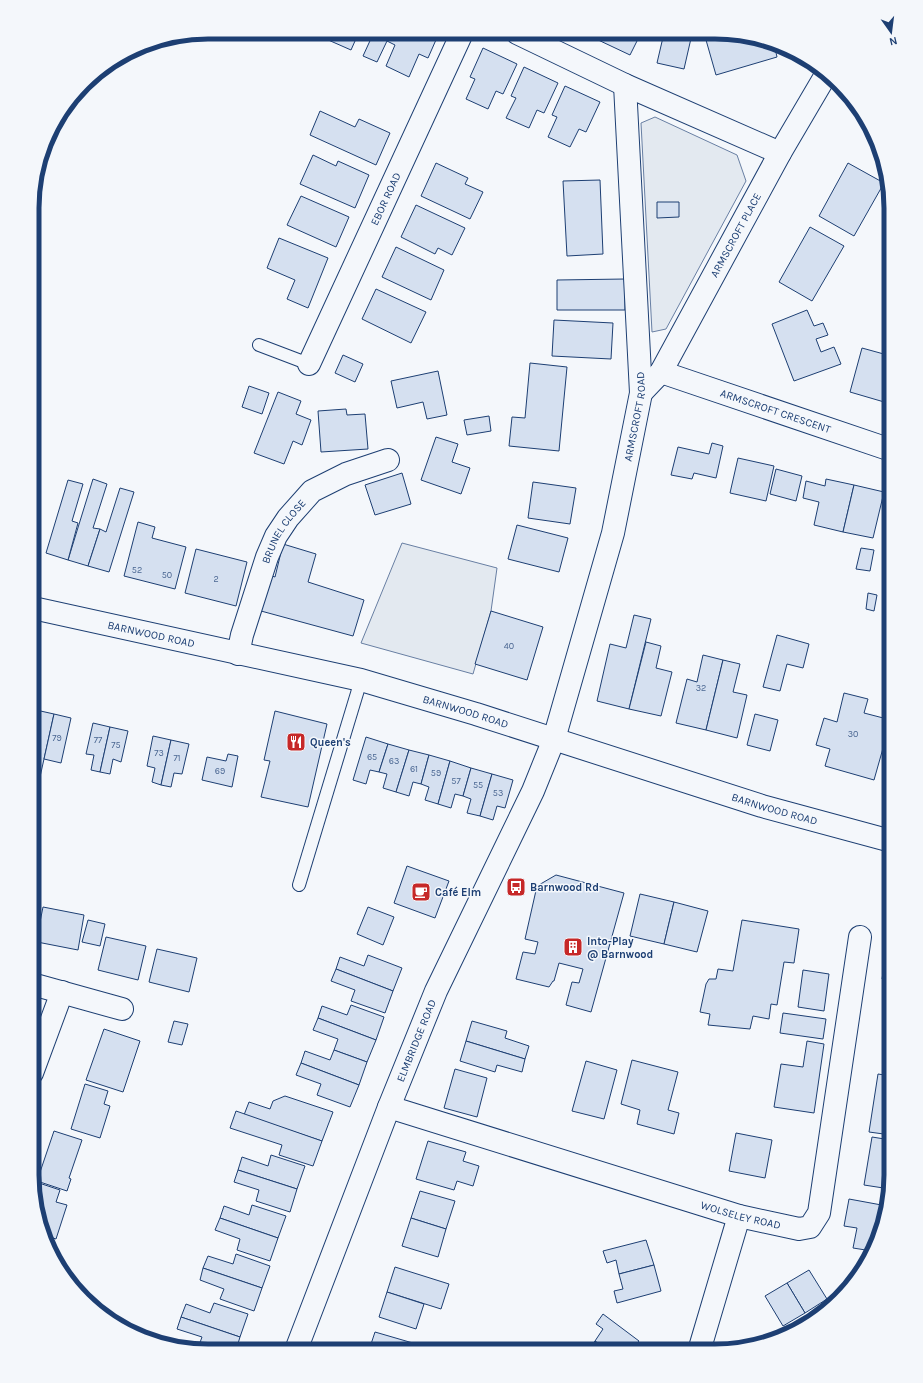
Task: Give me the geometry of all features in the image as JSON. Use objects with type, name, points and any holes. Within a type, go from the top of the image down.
[{"type":"street","name":"EBOR ROAD","points":[[309,364],[459,39]]},
{"type":"street","points":[[529,39],[624,85],[780,153]]},
{"type":"street","name":"ARMSCROFT PLACE","points":[[641,393],[661,372],[780,153],[824,79]]},
{"type":"street","name":"ARMSCROFT ROAD","points":[[554,739],[613,533],[641,393],[624,85]]},
{"type":"street","name":"ARMSCROFT CRESCENT","points":[[661,372],[884,448]]},
{"type":"street","name":"BRUNEL CLOSE","points":[[238,654],[242,635],[267,557],[276,536],[288,518],[312,491],[346,474],[388,460]]},
{"type":"street","name":"BARNWOOD ROAD","points":[[39,609],[361,680],[476,714],[762,806],[884,839]]},
{"type":"street","name":"ELMBRIDGE ROAD","points":[[298,1344],[389,1107],[436,991],[533,792],[554,739]]},
{"type":"street","name":"WOLSELEY ROAD","points":[[389,1107],[739,1216],[799,1229],[810,1227],[819,1213],[860,937]]},
{"type":"street","points":[[39,986],[122,1009]]},
{"type":"street","points":[[39,1054],[62,992]]},
{"type":"street","points":[[701,1344],[739,1216]]},
{"type":"lane","points":[[259,345],[309,364]]},
{"type":"lane","points":[[299,885],[361,680]]},
{"type":"shaded area","points":[[655,117],[737,155],[746,181],[666,329],[652,332],[641,123]]},
{"type":"shaded area","points":[[402,543],[497,568],[491,611],[473,674],[361,643]]},
{"type":"building","points":[[326,39],[356,39],[351,50]]},
{"type":"building","points":[[371,39],[436,39],[428,58],[419,54],[409,77],[386,66],[395,45],[387,41],[377,62],[363,56]]},
{"type":"building","points":[[596,39],[638,39],[630,55]]},
{"type":"building","points":[[663,39],[691,39],[684,69],[657,63]]},
{"type":"building","points":[[706,39],[737,40],[775,50],[777,57],[716,75]]},
{"type":"building","points":[[483,48],[517,64],[503,94],[496,91],[488,109],[466,99],[475,79],[470,77]]},
{"type":"building","points":[[524,67],[558,83],[544,113],[537,110],[529,128],[506,118],[516,98],[511,96]]},
{"type":"building","points":[[565,86],[600,102],[586,132],[579,129],[570,147],[548,137],[557,117],[552,115]]},
{"type":"building","points":[[320,111],[355,127],[359,119],[390,133],[376,165],[310,135]]},
{"type":"building","points":[[313,155],[336,166],[338,161],[369,175],[355,208],[300,184]]},
{"type":"building","points":[[436,163],[468,178],[465,184],[483,192],[470,219],[421,196]]},
{"type":"building","points":[[848,163],[882,182],[883,185],[854,236],[819,216]]},
{"type":"building","points":[[600,180],[603,254],[567,256],[563,181]]},
{"type":"building","points":[[301,196],[349,217],[336,247],[287,225]]},
{"type":"building","points":[[657,202],[679,202],[679,217],[657,218]]},
{"type":"building","points":[[416,205],[465,228],[452,255],[438,248],[435,254],[401,237]]},
{"type":"building","points":[[810,227],[844,246],[812,301],[779,282]]},
{"type":"building","points":[[279,238],[328,258],[308,308],[287,299],[295,280],[267,268]]},
{"type":"building","points":[[396,247],[444,270],[431,300],[382,277]]},
{"type":"building","points":[[625,279],[625,310],[557,310],[557,280]]},
{"type":"building","points":[[376,289],[426,312],[411,343],[362,319]]},
{"type":"building","points":[[807,310],[814,326],[823,323],[828,335],[816,339],[821,352],[834,347],[841,364],[794,381],[772,324]]},
{"type":"building","points":[[554,320],[613,323],[611,359],[552,356]]},
{"type":"building","points":[[862,348],[884,354],[884,402],[850,392]]},
{"type":"building","points":[[343,355],[363,364],[355,382],[335,373]]},
{"type":"building","points":[[530,363],[567,367],[559,451],[509,446],[512,417],[525,418]]},
{"type":"building","points":[[438,371],[447,415],[427,419],[423,402],[397,408],[391,381]]},
{"type":"building","points":[[249,386],[269,393],[262,414],[242,407]]},
{"type":"building","points":[[278,392],[301,401],[296,414],[311,420],[302,445],[293,441],[284,464],[254,453]]},
{"type":"building","points":[[346,409],[347,415],[365,414],[368,449],[321,452],[318,411]]},
{"type":"building","points":[[489,416],[491,431],[467,435],[464,420]]},
{"type":"building","points":[[436,437],[458,444],[452,462],[470,468],[461,494],[421,480]]},
{"type":"building","points":[[712,443],[723,446],[716,478],[694,473],[692,479],[671,475],[678,447],[709,454]]},
{"type":"building","points":[[738,458],[774,466],[766,501],[730,493]]},
{"type":"building","points":[[776,469],[802,476],[796,501],[770,494]]},
{"type":"building","points":[[402,473],[411,504],[375,515],[365,485]]},
{"type":"building","points":[[93,479],[107,484],[93,528],[100,529],[88,566],[68,560]]},
{"type":"building","points":[[826,479],[854,485],[843,532],[814,525],[819,502],[803,498],[806,481],[825,486]]},
{"type":"building","points":[[68,480],[83,484],[72,521],[78,523],[68,560],[46,553]]},
{"type":"building","points":[[533,482],[576,488],[570,524],[528,518]]},
{"type":"building","points":[[854,485],[884,492],[873,538],[843,532]]},
{"type":"building","points":[[120,488],[134,492],[109,572],[88,566],[100,529],[106,532]]},
{"type":"building","points":[[138,522],[155,527],[152,538],[186,547],[175,589],[124,576]]},
{"type":"building","points":[[517,525],[568,538],[559,572],[508,559]]},
{"type":"building","points":[[283,544],[316,554],[308,582],[364,600],[353,636],[261,611],[269,575],[275,577]]},
{"type":"building","points":[[861,548],[874,550],[870,571],[856,569]]},
{"type":"building","points":[[196,549],[247,562],[236,606],[185,593]]},
{"type":"building","points":[[868,593],[877,595],[874,611],[866,609]]},
{"type":"building","points":[[491,611],[543,627],[527,680],[475,664]]},
{"type":"building","points":[[634,615],[651,619],[629,709],[597,701],[610,644],[626,648]]},
{"type":"building","points":[[777,635],[809,644],[803,668],[787,664],[780,691],[763,687]]},
{"type":"building","points":[[646,642],[661,646],[656,668],[672,672],[661,716],[629,709]]},
{"type":"building","points":[[703,655],[723,660],[706,730],[676,723],[687,679],[697,682]]},
{"type":"building","points":[[723,660],[740,664],[733,692],[747,695],[737,738],[706,730]]},
{"type":"building","points":[[844,693],[868,699],[864,713],[884,718],[884,745],[874,780],[825,766],[830,749],[816,745],[824,718],[837,722]]},
{"type":"building","points":[[39,711],[54,714],[39,777]]},
{"type":"building","name":"Queen's","points":[[275,711],[327,724],[308,807],[261,797],[270,761],[264,760]]},
{"type":"building","points":[[54,714],[71,718],[61,763],[44,759]]},
{"type":"building","points":[[755,714],[778,720],[770,751],[747,745]]},
{"type":"building","points":[[93,723],[110,727],[100,772],[91,770],[94,755],[86,754]]},
{"type":"building","points":[[110,727],[128,731],[121,762],[113,759],[110,774],[100,772]]},
{"type":"building","points":[[153,736],[171,740],[161,785],[152,782],[155,768],[147,766]]},
{"type":"building","points":[[366,737],[388,744],[379,772],[370,770],[366,784],[353,780]]},
{"type":"building","points":[[171,740],[189,744],[182,774],[174,773],[171,787],[161,785]]},
{"type":"building","points":[[388,744],[409,750],[396,792],[383,788],[387,774],[379,772]]},
{"type":"building","points":[[409,750],[429,755],[421,784],[413,782],[409,796],[396,792]]},
{"type":"building","points":[[228,754],[238,756],[232,787],[202,780],[207,757],[226,761]]},
{"type":"building","points":[[429,755],[450,761],[438,804],[425,800],[429,787],[421,784]]},
{"type":"building","points":[[450,761],[471,768],[463,796],[455,794],[451,808],[438,804]]},
{"type":"building","points":[[471,768],[492,774],[480,816],[467,813],[471,799],[463,796]]},
{"type":"building","points":[[492,774],[513,780],[505,808],[497,806],[493,820],[480,816]]},
{"type":"building","name":"Café Elm","points":[[407,866],[449,881],[435,918],[394,903]]},
{"type":"building","name":"Into-Play @ Barnwood","points":[[556,875],[624,893],[591,1012],[566,1005],[572,982],[579,983],[583,969],[559,963],[554,981],[549,987],[516,979],[523,952],[535,954],[538,942],[525,939],[537,886]]},
{"type":"building","points":[[640,894],[674,902],[664,944],[630,936]]},
{"type":"building","points":[[674,902],[708,911],[697,952],[664,944]]},
{"type":"building","points":[[43,907],[84,915],[78,950],[39,942],[39,927]]},
{"type":"building","points":[[368,907],[394,917],[383,945],[357,934]]},
{"type":"building","points":[[88,920],[105,924],[100,946],[82,942]]},
{"type":"building","points":[[742,920],[799,929],[794,963],[784,962],[777,1005],[771,1004],[769,1019],[753,1016],[750,1029],[708,1025],[710,1014],[700,1012],[706,984],[709,979],[716,979],[718,969],[733,971]]},
{"type":"building","points":[[106,937],[146,946],[138,980],[98,970]]},
{"type":"building","points":[[157,949],[197,958],[189,992],[149,982]]},
{"type":"building","points":[[368,955],[402,968],[393,991],[336,969],[340,957],[364,966]]},
{"type":"building","points":[[884,966],[884,979],[882,979]]},
{"type":"building","points":[[336,969],[393,991],[385,1013],[351,1001],[355,990],[331,981]]},
{"type":"building","points":[[803,970],[829,974],[824,1011],[798,1007]]},
{"type":"building","points":[[351,1005],[384,1017],[376,1040],[318,1018],[322,1006],[347,1015]]},
{"type":"building","points":[[783,1013],[826,1019],[823,1039],[780,1033]]},
{"type":"building","points":[[318,1018],[376,1040],[367,1062],[334,1050],[338,1039],[313,1030]]},
{"type":"building","points":[[174,1021],[188,1024],[182,1045],[168,1042]]},
{"type":"building","points":[[472,1021],[507,1031],[505,1038],[529,1046],[525,1059],[466,1041]]},
{"type":"building","points":[[104,1029],[140,1041],[123,1092],[86,1080]]},
{"type":"building","points":[[466,1041],[525,1059],[522,1072],[497,1065],[495,1072],[460,1061]]},
{"type":"building","points":[[807,1041],[824,1044],[814,1113],[774,1107],[781,1064],[803,1067]]},
{"type":"building","points":[[334,1050],[367,1062],[359,1085],[301,1063],[305,1051],[330,1060]]},
{"type":"building","points":[[632,1060],[678,1072],[668,1110],[679,1113],[674,1134],[637,1124],[640,1110],[621,1104]]},
{"type":"building","points":[[586,1061],[617,1070],[604,1119],[572,1111]]},
{"type":"building","points":[[301,1063],[359,1085],[350,1107],[317,1095],[321,1084],[296,1075]]},
{"type":"building","points":[[455,1069],[487,1078],[477,1117],[444,1108]]},
{"type":"building","points":[[878,1074],[884,1075],[884,1134],[869,1132]]},
{"type":"building","points":[[85,1084],[108,1091],[104,1104],[110,1106],[100,1138],[71,1129]]},
{"type":"building","points":[[285,1096],[333,1112],[322,1141],[244,1115],[249,1102],[270,1109],[273,1101]]},
{"type":"building","points":[[236,1111],[322,1141],[313,1166],[279,1155],[282,1145],[230,1128]]},
{"type":"building","points":[[54,1131],[82,1140],[69,1178],[71,1179],[67,1191],[39,1182],[39,1175]]},
{"type":"building","points":[[736,1133],[772,1140],[765,1178],[729,1171]]},
{"type":"building","points":[[872,1137],[884,1139],[884,1188],[864,1185]]},
{"type":"building","points":[[428,1141],[466,1152],[463,1161],[479,1166],[473,1186],[457,1181],[454,1190],[416,1179]]},
{"type":"building","points":[[271,1155],[305,1166],[297,1189],[238,1170],[242,1157],[268,1166]]},
{"type":"building","points":[[238,1170],[297,1189],[290,1212],[256,1201],[259,1190],[234,1182]]},
{"type":"building","points":[[39,1183],[60,1190],[56,1202],[67,1205],[56,1239],[51,1237],[48,1229],[42,1208]]},
{"type":"building","points":[[420,1191],[455,1201],[446,1229],[411,1218]]},
{"type":"building","points":[[849,1199],[882,1205],[867,1250],[853,1248],[857,1228],[844,1226]]},
{"type":"building","points":[[252,1205],[286,1216],[278,1238],[220,1218],[224,1206],[249,1215]]},
{"type":"building","points":[[220,1218],[278,1238],[270,1261],[237,1250],[240,1239],[215,1230]]},
{"type":"building","points":[[411,1218],[446,1229],[438,1257],[402,1246]]},
{"type":"building","points":[[646,1240],[654,1265],[619,1274],[616,1260],[607,1263],[603,1251]]},
{"type":"building","points":[[236,1254],[270,1266],[262,1288],[203,1268],[208,1256],[233,1264]]},
{"type":"building","points":[[654,1265],[661,1291],[617,1303],[614,1291],[623,1289],[619,1274]]},
{"type":"building","points":[[395,1267],[449,1284],[441,1309],[387,1292]]},
{"type":"building","points":[[203,1268],[262,1288],[254,1311],[220,1299],[224,1289],[200,1280]]},
{"type":"building","points":[[809,1270],[827,1299],[805,1313],[787,1283]]},
{"type":"building","points":[[787,1283],[805,1313],[783,1326],[765,1296]]},
{"type":"building","points":[[387,1292],[424,1304],[416,1329],[379,1317]]},
{"type":"building","points":[[214,1303],[248,1314],[240,1337],[181,1317],[186,1304],[210,1313]]},
{"type":"building","points":[[603,1314],[639,1341],[637,1344],[599,1344],[595,1341],[603,1329],[596,1324]]},
{"type":"building","points":[[181,1317],[240,1337],[238,1344],[199,1344],[202,1337],[177,1329]]},
{"type":"building","points":[[375,1332],[416,1344],[371,1344]]},
{"type":"place","name":"Queen's","points":[[296,742]]},
{"type":"place","name":"Barnwood Rd","points":[[516,887]]},
{"type":"place","name":"Café Elm","points":[[421,892]]},
{"type":"place","name":"Into-Play @ Barnwood","points":[[573,947]]}]
